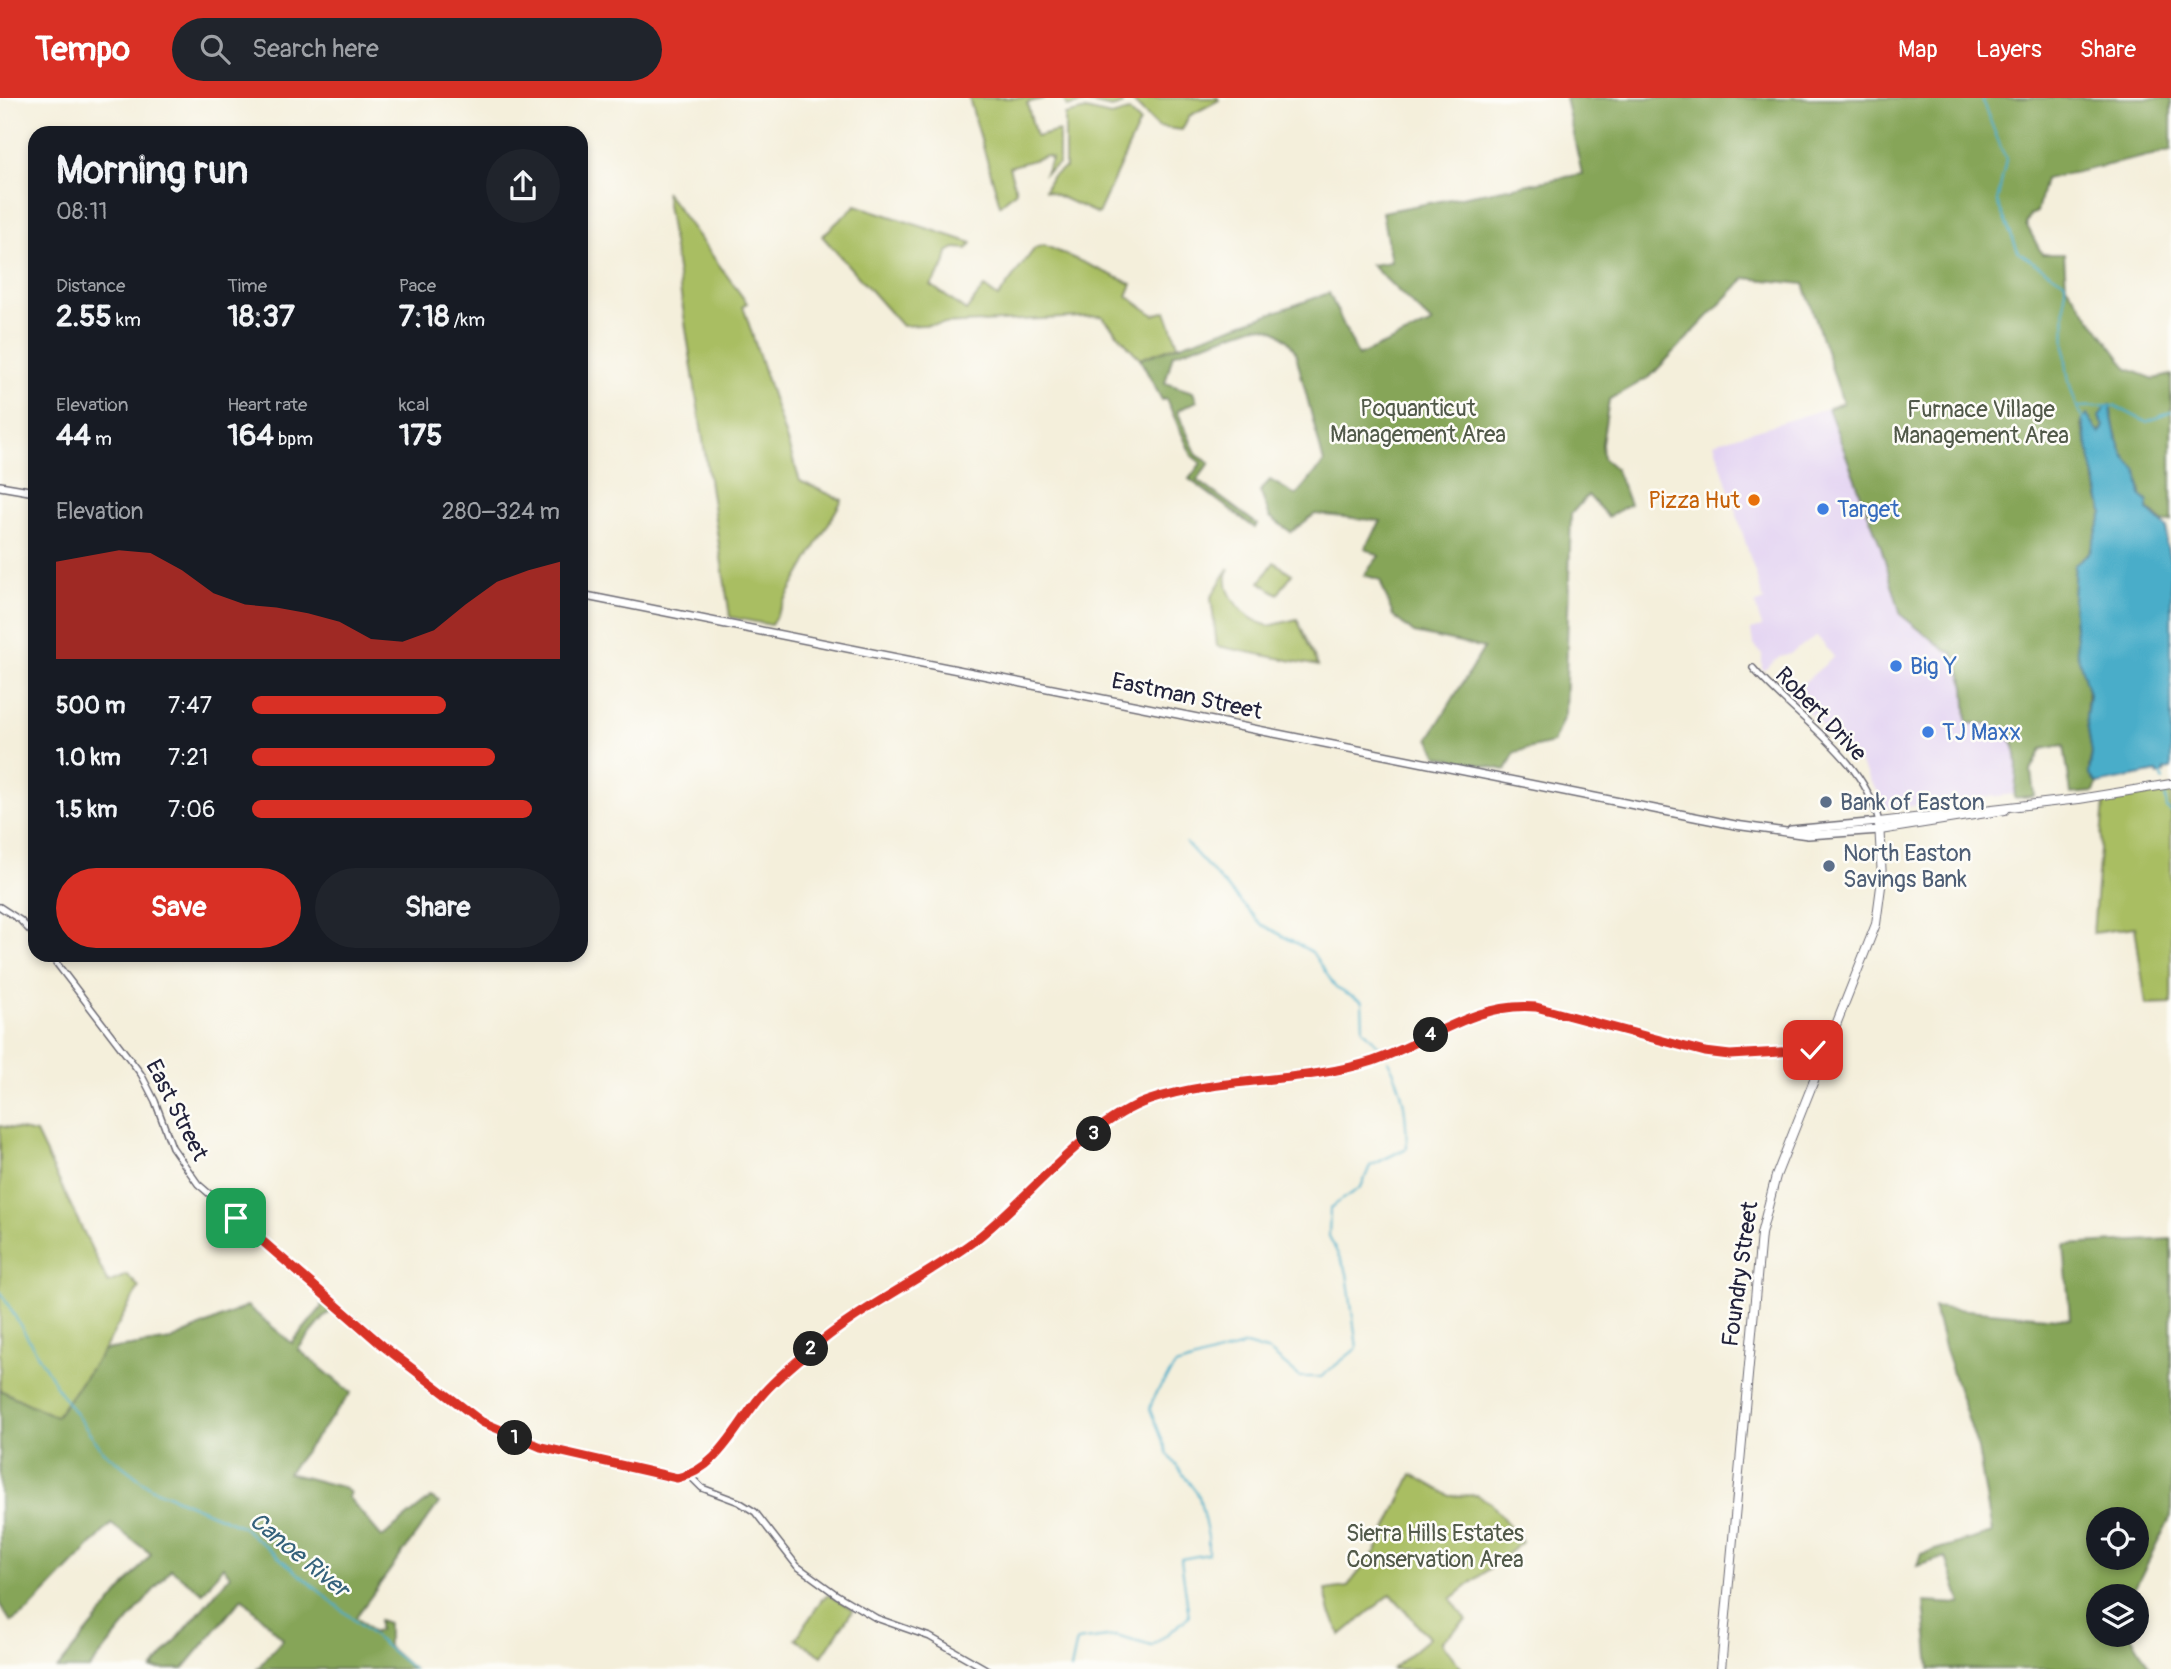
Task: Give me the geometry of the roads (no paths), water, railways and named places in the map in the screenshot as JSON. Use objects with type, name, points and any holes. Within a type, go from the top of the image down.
[{"type":"highway","points":[[1879,826],[1992,814],[2014,807],[2171,784]]},
{"type":"highway","name":"Foundry Street","points":[[1721,1669],[1759,1245],[1774,1182],[1875,924],[1882,879],[1879,826]]},
{"type":"main road","points":[[0,486],[28,491]]},
{"type":"main road","name":"Eastman Street","points":[[588,596],[1670,812],[1808,835],[1879,826]]},
{"type":"street","name":"Robert Drive","points":[[1753,668],[1770,689],[1817,729],[1849,766],[1868,791],[1879,826]]},
{"type":"street","points":[[0,907],[28,928]]},
{"type":"street","name":"East Street","points":[[56,962],[141,1074],[155,1101],[172,1147],[198,1184],[431,1385],[482,1422],[527,1442],[665,1477],[689,1475]]},
{"type":"street","points":[[986,1669],[917,1630],[884,1621],[803,1573],[783,1552],[751,1509],[702,1488],[689,1475],[711,1460],[779,1377],[839,1328],[977,1238],[1114,1116],[1165,1095],[1363,1063],[1475,1015],[1515,1006],[1536,1007],[1684,1048],[1717,1054],[1826,1049]]},
{"type":"water","points":[[2110,405],[2121,449],[2137,470],[2141,496],[2148,502],[2148,510],[2167,528],[2166,542],[2171,564],[2171,769],[2158,775],[2157,772],[2097,784],[2089,774],[2092,753],[2086,718],[2089,694],[2077,652],[2073,601],[2075,564],[2090,552],[2103,513],[2082,420],[2087,415],[2100,434],[2104,426],[2099,417],[2105,407]]},
{"type":"waterway","points":[[1984,98],[1983,103],[2006,160],[1997,202],[2019,253],[2065,282],[2064,334],[2067,370],[2070,387],[2084,419]]},
{"type":"waterway","points":[[2078,407],[2115,406],[2146,422],[2171,412]]},
{"type":"waterway","points":[[2161,772],[2163,780]]},
{"type":"waterway","points":[[2165,793],[2167,809],[2171,812]]},
{"type":"waterway","points":[[1186,843],[1261,924],[1312,952],[1336,988],[1362,1002],[1363,1029],[1383,1050]]},
{"type":"waterway","points":[[1071,1669],[1077,1641],[1116,1636],[1152,1646],[1189,1617],[1181,1559],[1208,1554],[1208,1537],[1199,1496],[1168,1454],[1150,1409],[1154,1396],[1175,1366],[1246,1345],[1270,1352],[1300,1377],[1321,1377],[1357,1348],[1347,1273],[1329,1236],[1330,1208],[1361,1187],[1370,1166],[1407,1148],[1404,1103],[1388,1060]]},
{"type":"waterway","name":"Canoe River","points":[[0,1291],[59,1391],[103,1451],[151,1488],[241,1526],[413,1669]]},
{"type":"place","name":"Pizza Hut","points":[[1754,500]]},
{"type":"place","name":"Target","points":[[1823,509]]},
{"type":"place","name":"Big Y","points":[[1896,666]]},
{"type":"place","name":"TJ Maxx","points":[[1928,732]]},
{"type":"place","name":"Bank of Easton","points":[[1826,802]]},
{"type":"place","name":"North Easton Savings Bank","points":[[1829,866]]},
{"type":"park label","name":"Poquanticut Management Area","points":[[1418,421]]},
{"type":"park label","name":"Furnace Village Management Area","points":[[1981,422]]},
{"type":"park label","name":"Sierra Hills Estates Conservation Area","points":[[1435,1546]]}]
